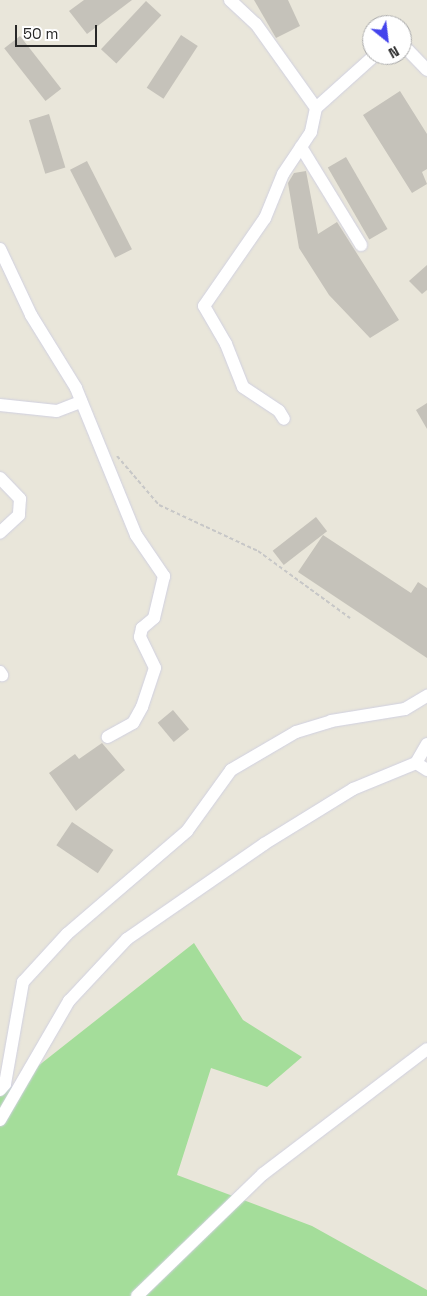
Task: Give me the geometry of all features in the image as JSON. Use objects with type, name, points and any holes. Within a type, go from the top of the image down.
[{"type":"street","points":[[230,0],[256,24],[316,108]]},
{"type":"street","points":[[412,54],[427,70]]},
{"type":"street","points":[[284,419],[279,411],[243,387],[226,344],[204,306],[265,218],[283,174],[311,132],[316,108],[363,65]]},
{"type":"street","points":[[301,147],[361,245]]},
{"type":"street","points":[[0,249],[31,315],[81,402],[136,534],[164,576],[154,618],[142,628],[140,637],[155,668],[142,707],[133,723],[108,737]]},
{"type":"street","points":[[0,405],[57,410],[81,402]]},
{"type":"street","points":[[0,478],[20,499],[20,515],[0,533]]},
{"type":"street","points":[[0,1090],[5,1084],[23,982],[67,934],[187,831],[231,770],[296,732],[331,721],[405,709],[427,696]]},
{"type":"street","points":[[0,1120],[69,1002],[127,939],[264,844],[352,789],[421,767],[427,744]]},
{"type":"street","points":[[138,1296],[263,1174],[427,1049]]},
{"type":"path","points":[[116,454],[158,505],[258,551],[350,618]]},
{"type":"green space","points":[[194,943],[243,1020],[302,1057],[267,1087],[211,1068],[177,1175],[312,1226],[427,1290],[427,1296],[0,1296],[0,1096]]},
{"type":"building","points":[[84,0],[132,0],[87,34],[69,11]]},
{"type":"building","points":[[254,0],[288,0],[300,26],[276,38]]},
{"type":"building","points":[[146,1],[161,15],[116,64],[101,49]]},
{"type":"building","points":[[181,35],[198,46],[163,99],[147,88]]},
{"type":"building","points":[[20,36],[61,89],[45,101],[4,48]]},
{"type":"building","points":[[400,91],[427,134],[427,169],[422,172],[427,184],[412,193],[363,115]]},
{"type":"building","points":[[49,114],[65,168],[45,174],[29,120]]},
{"type":"building","points":[[346,157],[388,229],[369,239],[328,168]]},
{"type":"building","points":[[87,161],[132,249],[115,258],[70,170]]},
{"type":"building","points":[[306,171],[318,234],[337,222],[399,320],[370,338],[329,295],[299,248],[288,183],[294,173]]},
{"type":"building","points":[[427,265],[427,290],[422,294],[409,281]]},
{"type":"building","points":[[427,403],[427,429],[416,410]]},
{"type":"building","points":[[316,517],[327,531],[284,565],[273,551]]},
{"type":"building","points":[[323,535],[411,593],[418,582],[427,588],[427,658],[298,572]]},
{"type":"building","points":[[173,710],[189,729],[174,742],[158,723]]},
{"type":"building","points":[[102,743],[125,770],[76,811],[49,773],[75,754],[79,759]]},
{"type":"building","points":[[72,822],[113,850],[98,873],[56,845]]}]
